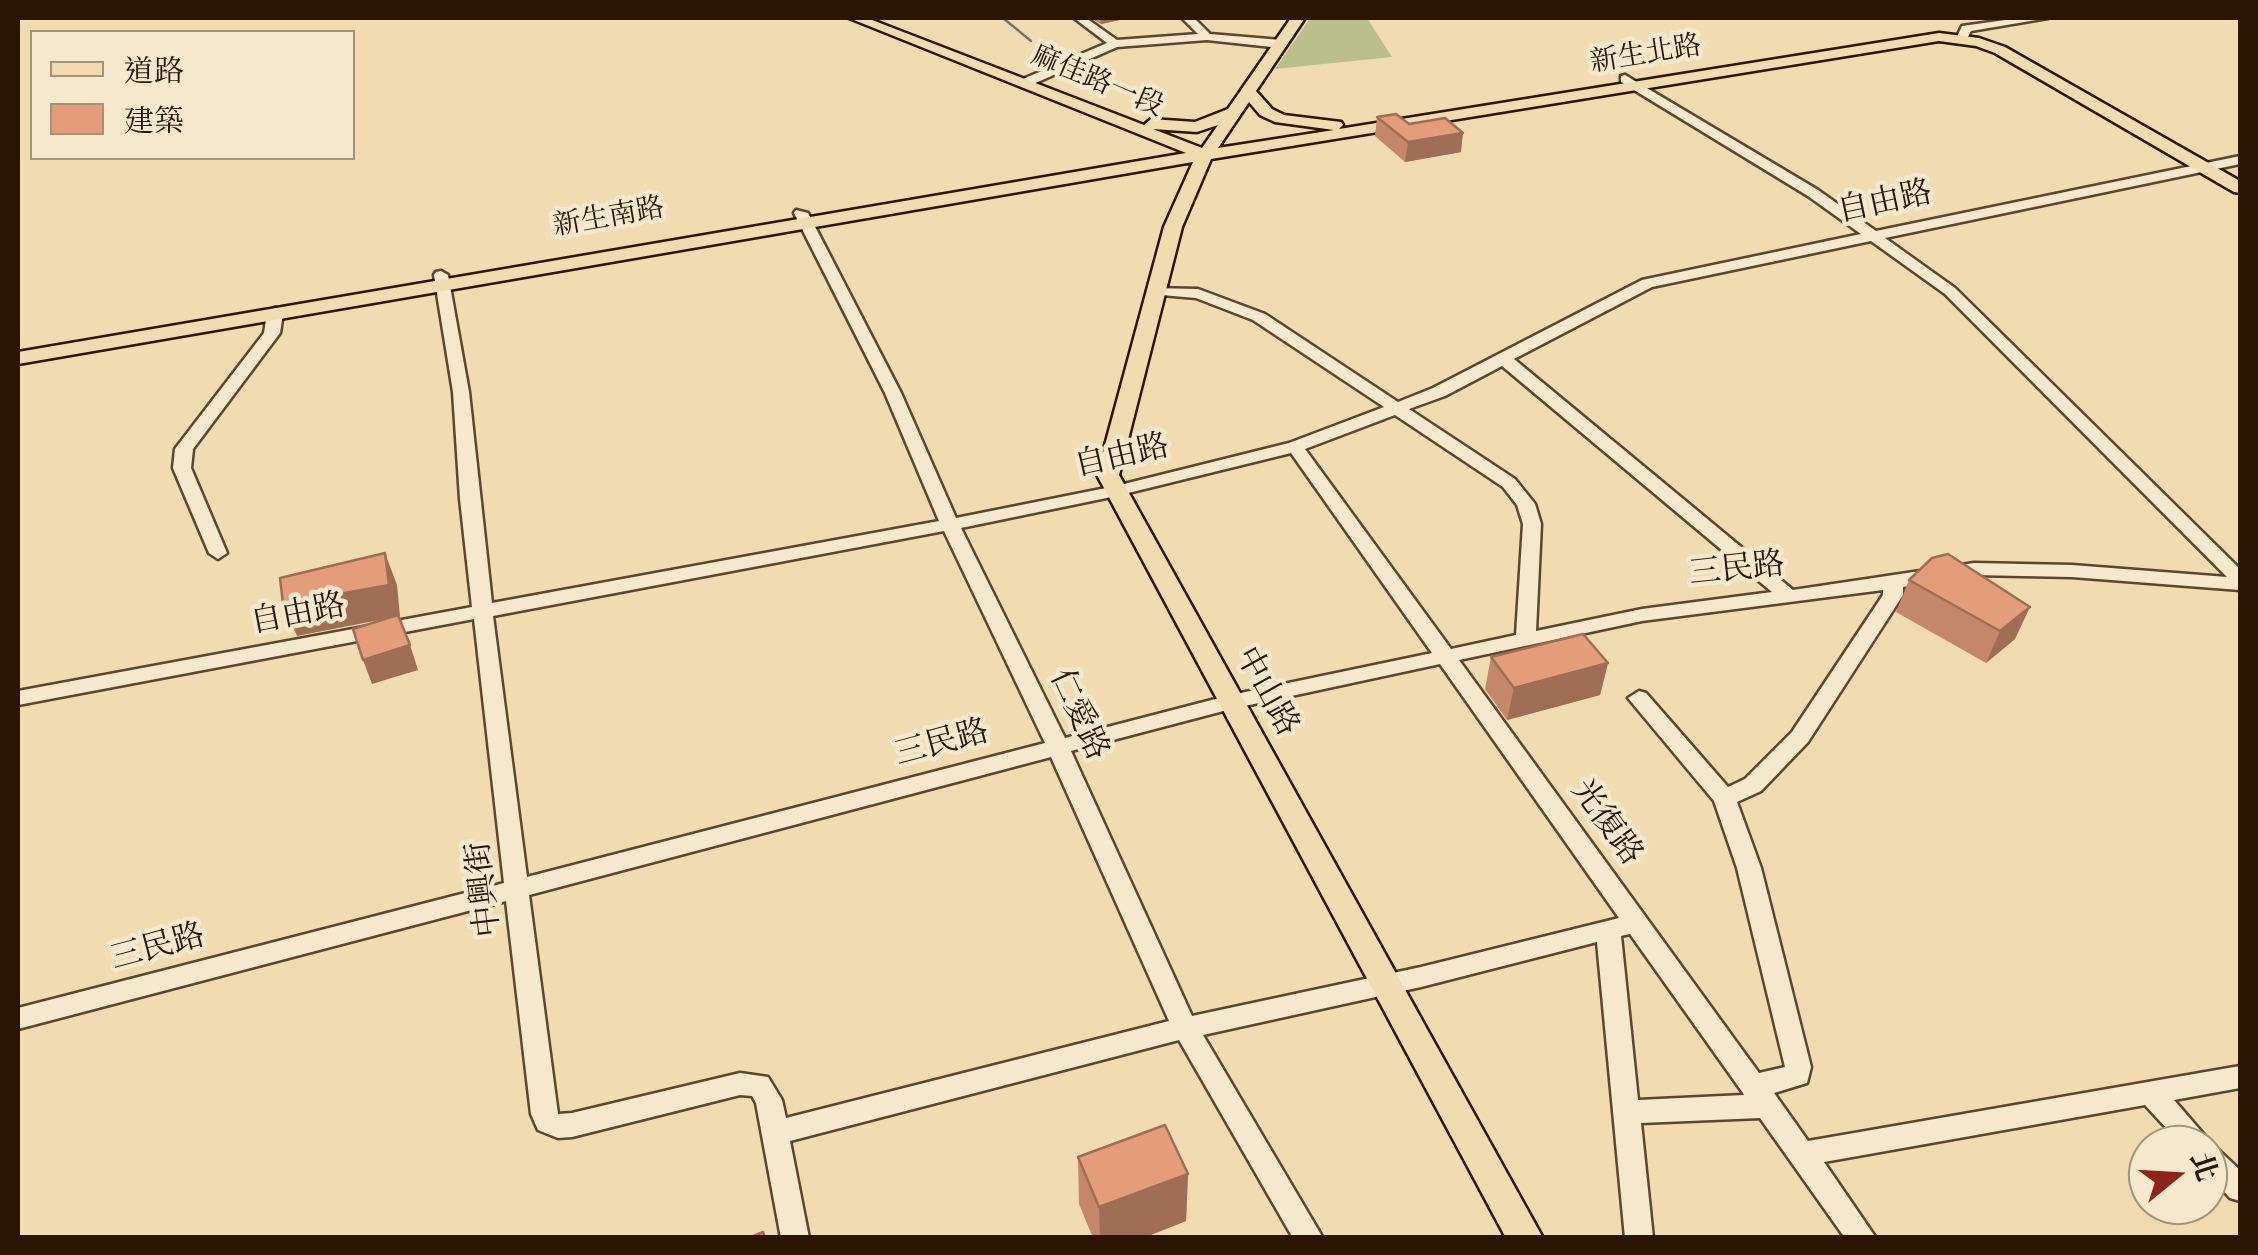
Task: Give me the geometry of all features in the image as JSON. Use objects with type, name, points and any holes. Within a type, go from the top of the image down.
[{"type":"main road","name":"麻佳路一段","points":[[856,18],[1034,79],[1122,124],[1202,150]]},
{"type":"main road","name":"麻佳路一段","points":[[876,18],[1147,123],[1202,150]]},
{"type":"main road","name":"中山路","points":[[1298,18],[1248,92],[1202,150],[1154,291],[1108,465],[1116,491],[1525,1238]]},
{"type":"main road","name":"新生北路","points":[[1202,150],[1914,39],[1963,37],[2000,50],[2240,178]]},
{"type":"main road","name":"新生北路","points":[[1202,150],[1277,144],[1629,82]]},
{"type":"main road","points":[[1248,92],[1266,112],[1281,119],[1350,125]]},
{"type":"main road","points":[[1147,123],[1197,127],[1232,113]]},
{"type":"main road","points":[[1103,168],[1128,147],[1132,134],[1122,124]]},
{"type":"main road","points":[[1103,168],[1158,176],[1188,190],[1229,160],[1277,144]]},
{"type":"main road","name":"新生南路","points":[[18,348],[1202,150]]},
{"type":"main road","name":"新生北路","points":[[2212,166],[2240,188]]},
{"type":"main road","name":"新生南路","points":[[18,358],[441,280]]},
{"type":"street","points":[[1079,18],[1115,44]]},
{"type":"street","points":[[1188,18],[1208,37]]},
{"type":"street","points":[[1963,37],[1966,28],[2042,18]]},
{"type":"street","points":[[1034,79],[1115,44],[1208,37],[1281,44]]},
{"type":"street","points":[[1629,82],[1813,193],[1950,291],[2240,582]]},
{"type":"street","name":"自由路","points":[[18,698],[950,524],[1116,491],[1296,448],[1396,410],[1648,284],[2240,160]]},
{"type":"street","name":"仁愛路","points":[[803,217],[893,393],[1185,1028],[1309,1238]]},
{"type":"street","name":"中興街","points":[[441,280],[462,392],[469,499],[548,1122],[572,1125],[752,1082],[765,1091],[795,1238]]},
{"type":"street","points":[[1154,291],[1198,294],[1248,311],[1497,472],[1526,504],[1532,524],[1526,638]]},
{"type":"street","points":[[218,553],[182,468],[184,450],[272,333],[276,313]]},
{"type":"street","points":[[1502,356],[1790,597]]},
{"type":"street","name":"光復路","points":[[1296,448],[1862,1238]]},
{"type":"street","name":"三民路","points":[[18,1018],[1231,702],[1526,638],[1687,607],[1893,584],[1954,571],[2000,568],[2240,582]]},
{"type":"street","points":[[1724,798],[1753,785],[1800,737],[1893,595],[1893,584]]},
{"type":"street","points":[[1628,1112],[1760,1096],[1798,1076],[1748,868],[1724,798],[1639,698]]},
{"type":"street","points":[[775,1133],[1185,1028],[1388,984],[1635,923]]},
{"type":"street","points":[[1608,931],[1639,1238]]},
{"type":"street","points":[[1801,1154],[2240,1077]]},
{"type":"street","points":[[2150,1092],[2181,1125]]},
{"type":"green space","points":[[1367,18],[1392,57],[1275,69],[1309,20]]},
{"type":"building","points":[[1396,114],[1409,124],[1445,118],[1463,133],[1408,142],[1377,117]]},
{"type":"building","points":[[385,553],[389,585],[283,604],[280,578]]},
{"type":"building","points":[[1948,554],[2030,607],[2000,631],[1909,580],[1932,558]]},
{"type":"building","points":[[398,615],[410,645],[363,660],[353,629]]},
{"type":"building","points":[[1583,634],[1608,663],[1514,688],[1491,657]]},
{"type":"building","points":[[1165,1125],[1188,1174],[1099,1207],[1078,1157]]},
{"type":"waterway","points":[[1003,18],[1031,41]]}]
